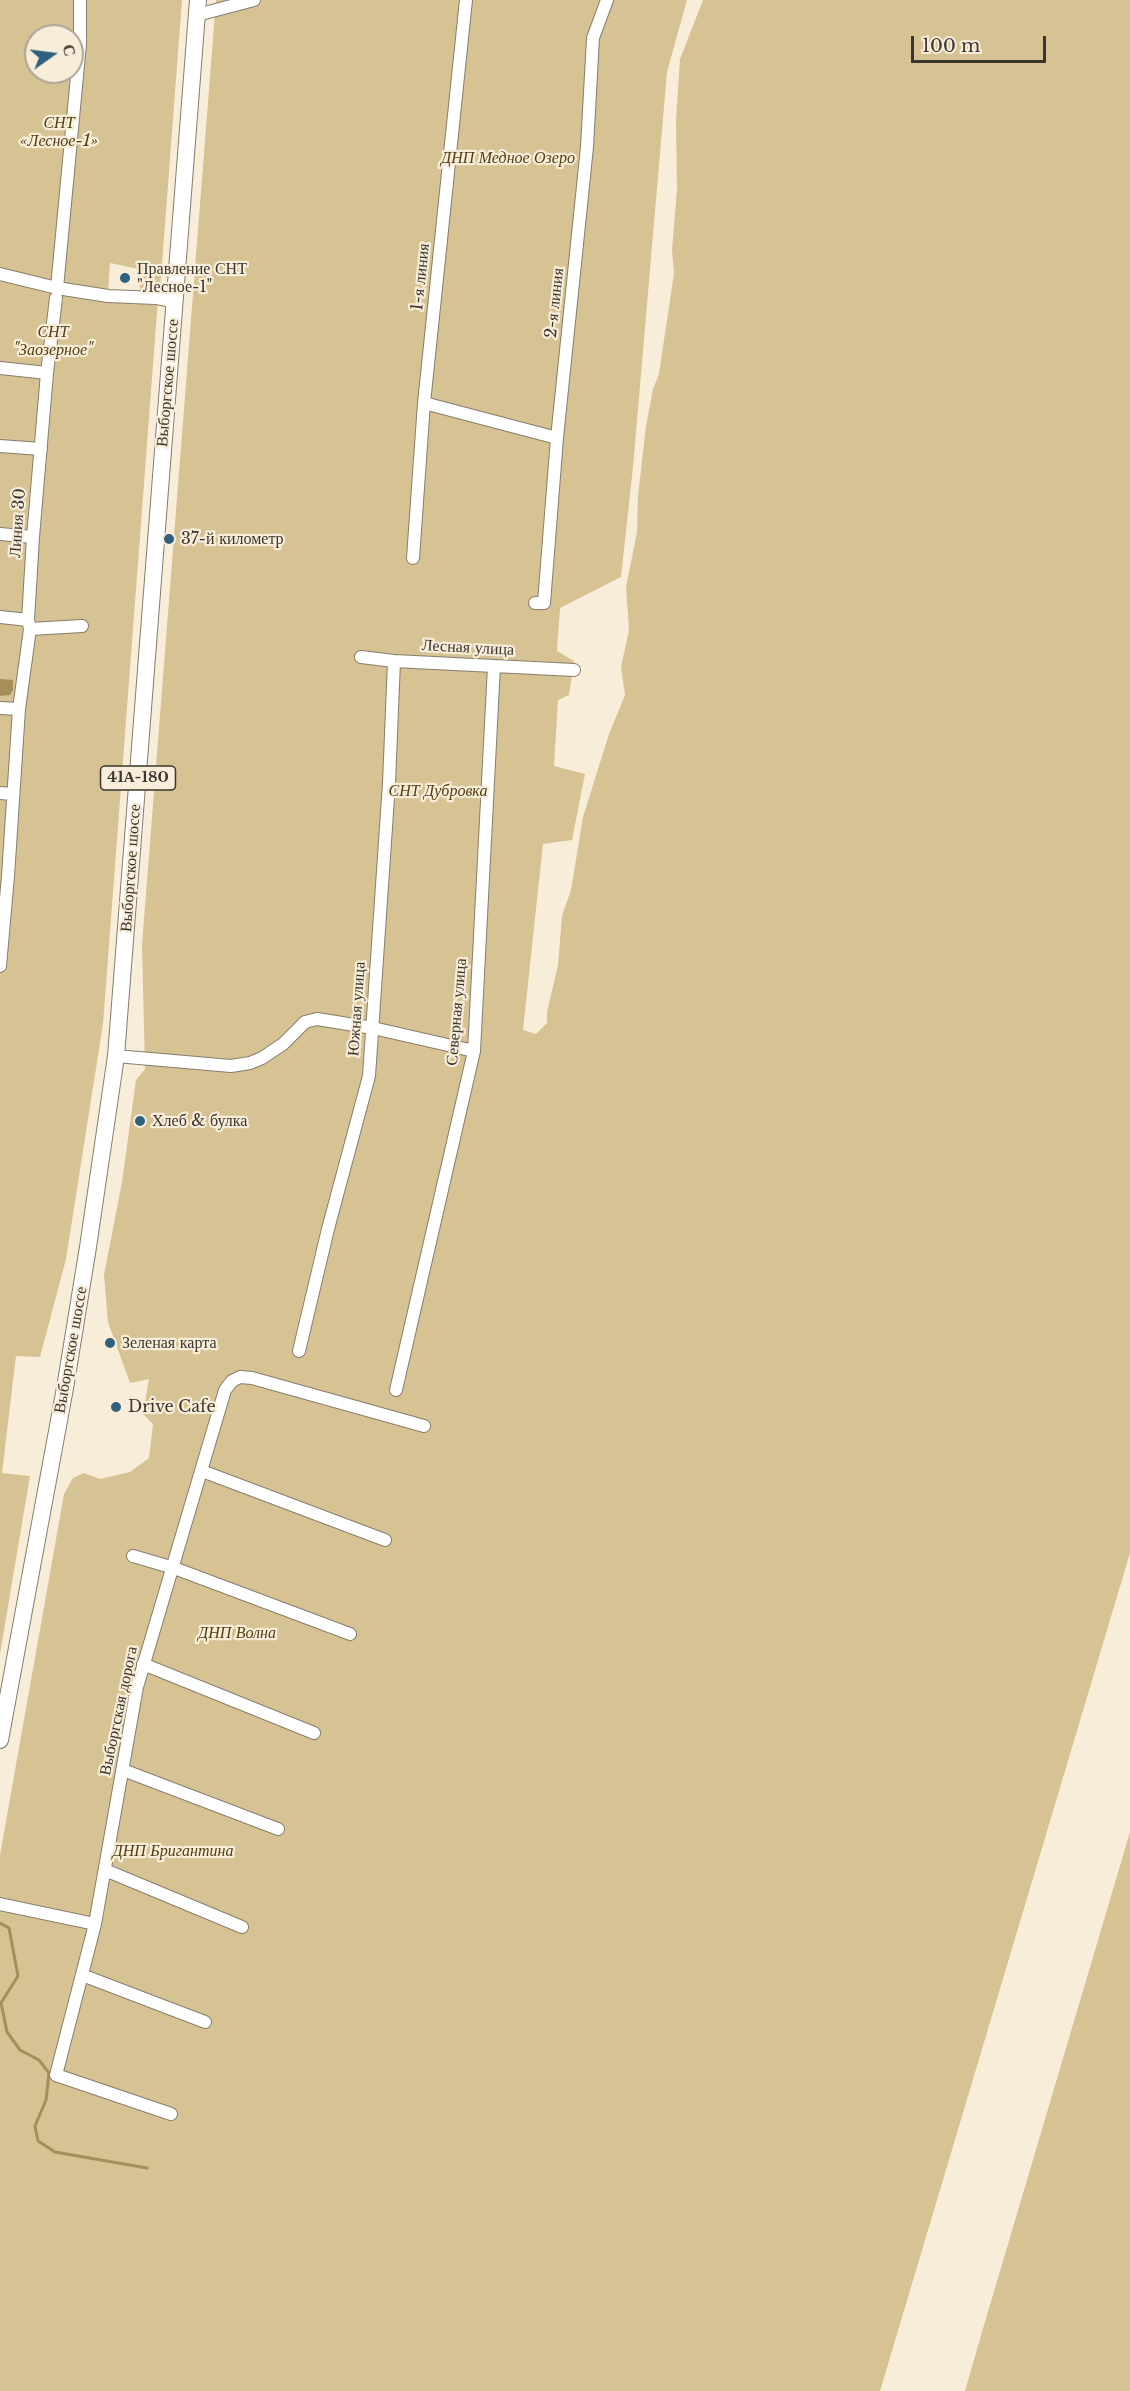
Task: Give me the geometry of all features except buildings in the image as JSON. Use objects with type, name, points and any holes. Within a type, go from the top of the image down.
[{"type":"main road","name":"Выборгское шоссе","points":[[0,1740],[87,1258],[116,1056],[197,7]]},
{"type":"street","points":[[57,293],[80,44],[80,0]]},
{"type":"street","points":[[197,7],[254,0]]},
{"type":"street","name":"1-я линия","points":[[413,558],[424,403],[466,0]]},
{"type":"street","name":"2-я линия","points":[[535,603],[543,603],[587,147],[593,38],[608,0]]},
{"type":"street","points":[[0,274],[57,293],[156,298],[175,302]]},
{"type":"street","name":"Линия 30","points":[[0,965],[4,876],[14,794],[19,709],[29,624],[33,537],[47,373],[57,293]]},
{"type":"street","points":[[0,368],[47,373]]},
{"type":"street","points":[[424,403],[558,438]]},
{"type":"street","points":[[0,446],[41,449]]},
{"type":"street","points":[[0,534],[33,537]]},
{"type":"street","points":[[0,618],[29,624],[82,626]]},
{"type":"street","name":"Лесная улица","points":[[361,657],[394,661],[574,670]]},
{"type":"street","name":"Южная улица","points":[[299,1351],[328,1229],[369,1076],[389,783],[394,661]]},
{"type":"street","name":"Северная улица","points":[[396,1390],[474,1051],[494,666]]},
{"type":"street","points":[[0,708],[19,709]]},
{"type":"street","points":[[0,793],[14,794]]},
{"type":"street","points":[[116,1056],[231,1065],[250,1063],[283,1044],[305,1022],[317,1019],[373,1028],[474,1051]]},
{"type":"street","name":"Выборгская дорога","points":[[171,2115],[56,2075],[95,1924],[143,1664],[174,1568],[225,1390],[232,1381],[240,1377],[252,1378],[424,1426]]},
{"type":"street","points":[[202,1471],[385,1540]]},
{"type":"street","points":[[133,1556],[174,1568],[351,1634]]},
{"type":"street","points":[[143,1664],[314,1733]]},
{"type":"street","points":[[123,1770],[278,1829]]},
{"type":"street","points":[[105,1870],[242,1928]]},
{"type":"street","points":[[0,1905],[95,1924]]},
{"type":"street","points":[[82,1975],[205,2022]]},
{"type":"green space","points":[[0,0],[182,0],[160,290],[140,293],[139,269],[110,263],[108,292],[158,299],[103,1024],[66,1259],[40,1357],[16,1356],[2,1473],[30,1476],[0,1654]]},
{"type":"green space","points":[[216,0],[687,0],[667,72],[633,467],[621,577],[560,608],[557,651],[574,661],[569,695],[558,700],[554,766],[585,774],[572,840],[543,844],[523,1030],[536,1034],[547,1023],[547,1012],[558,965],[562,916],[571,890],[583,817],[609,734],[625,695],[621,667],[629,630],[626,587],[637,532],[638,496],[646,426],[653,389],[659,374],[674,273],[672,250],[677,189],[676,121],[680,59],[703,0],[1130,0],[1130,1553],[880,2391],[0,2391],[0,1855],[64,1494],[73,1478],[84,1473],[100,1479],[130,1472],[149,1458],[153,1424],[143,1414],[149,1379],[130,1383],[108,1322],[104,1275],[122,1182],[136,1080],[145,1069],[142,945]]},
{"type":"green space","points":[[1130,1832],[1130,2391],[965,2391],[982,2332]]},
{"type":"shaded area","points":[[0,679],[13,680],[13,690],[10,695],[0,696]]},
{"type":"waterway","points":[[0,1923],[9,1928],[18,1976],[1,2003],[7,2032],[20,2050],[39,2060],[49,2073],[46,2100],[35,2126],[38,2141],[55,2152],[147,2168]]},
{"type":"place","name":"Правление СНТ \"Лесное-1\"","points":[[125,278]]},
{"type":"place","name":"37-й километр","points":[[169,539]]},
{"type":"place","name":"Хлеб & булка","points":[[140,1121]]},
{"type":"place","name":"Зеленая карта","points":[[110,1343]]},
{"type":"place","name":"Drive Cafe","points":[[116,1407]]},
{"type":"park label","name":"СНТ «Лесное-1»","points":[[59,132]]},
{"type":"park label","name":"ДНП Медное Озеро","points":[[508,158]]},
{"type":"park label","name":"СНТ \"Заозерное\"","points":[[53,341]]},
{"type":"park label","name":"СНТ Дубровка","points":[[438,791]]},
{"type":"park label","name":"ДНП Волна","points":[[237,1633]]},
{"type":"park label","name":"ДНП Бригантина","points":[[173,1851]]}]
